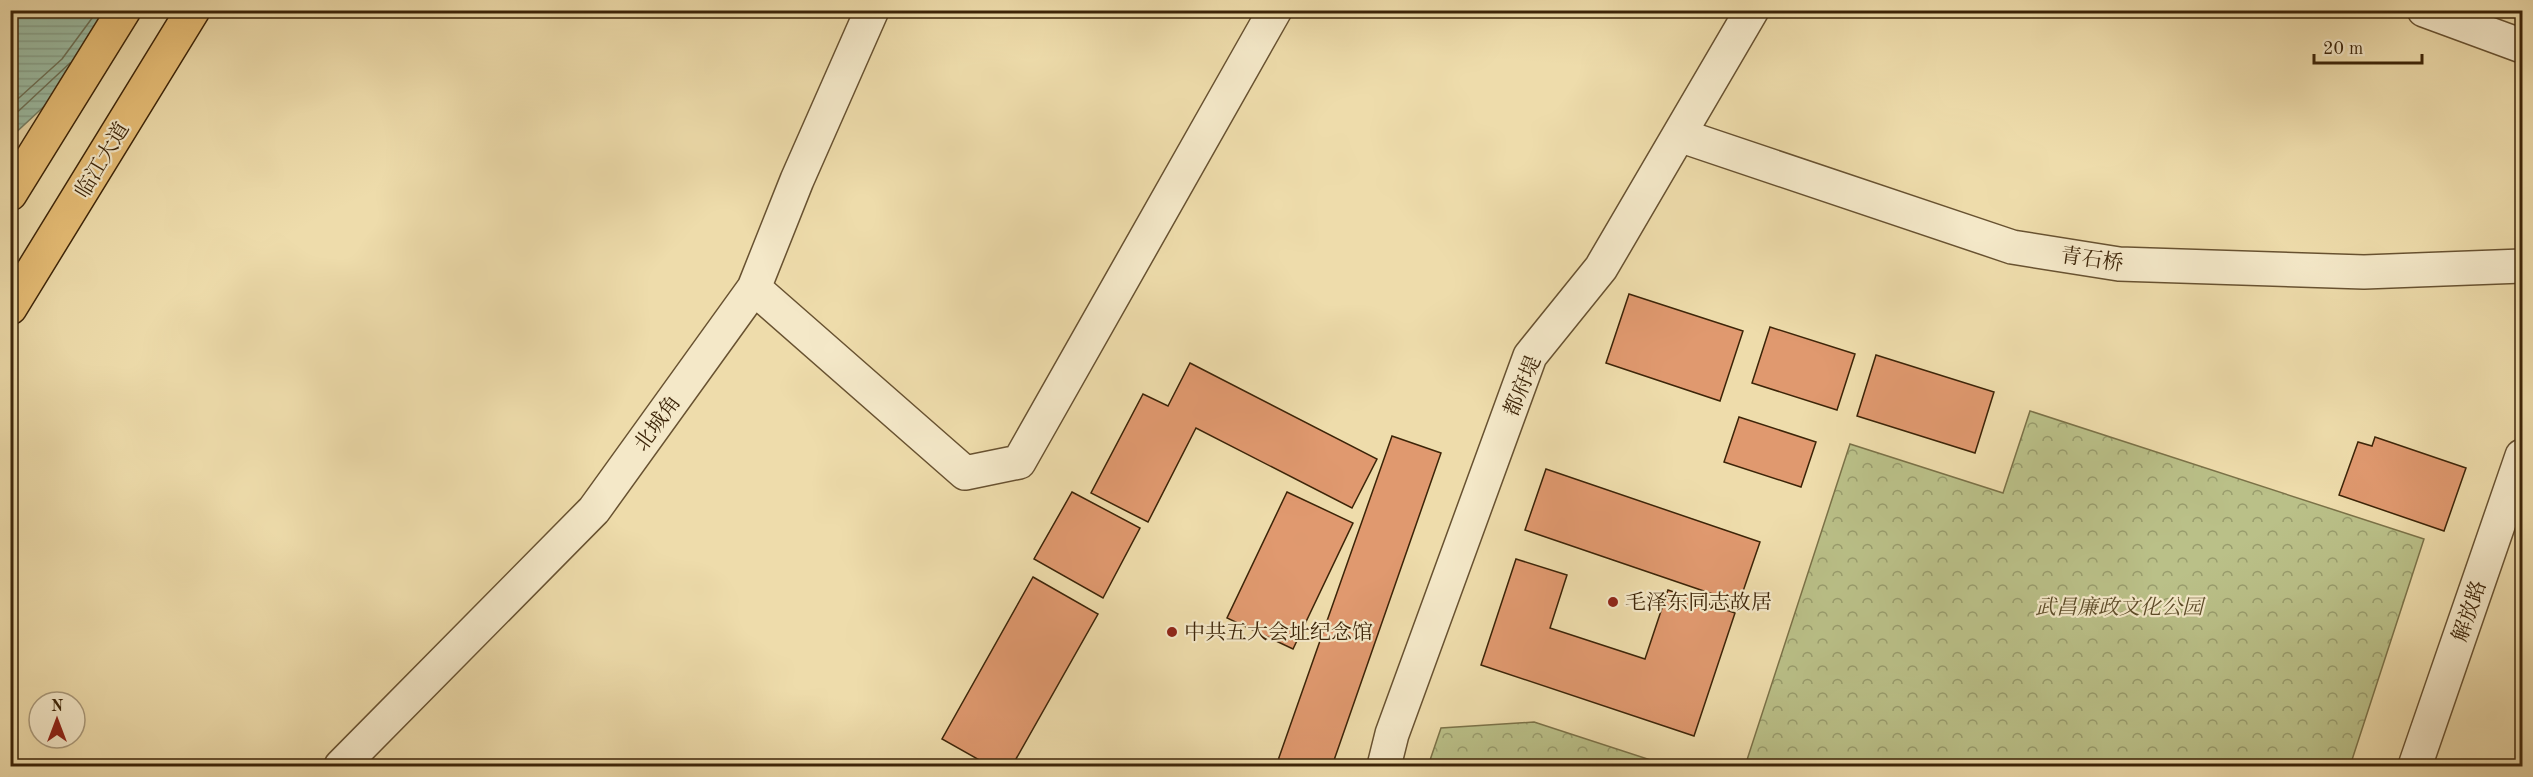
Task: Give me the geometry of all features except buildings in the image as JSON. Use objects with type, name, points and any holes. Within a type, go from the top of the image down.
[{"type":"main road","points":[[10,194],[124,10]]},
{"type":"main road","name":"临江大道","points":[[10,308],[193,10]]},
{"type":"street","name":"北城角","points":[[341,766],[594,510],[754,288],[796,180],[872,10]]},
{"type":"street","points":[[754,288],[965,473],[1019,462],[1275,10]]},
{"type":"street","name":"都府堤","points":[[1384,766],[1392,734],[1530,356],[1601,268],[1752,10]]},
{"type":"street","points":[[2424,10],[2523,46]]},
{"type":"street","name":"青石桥","points":[[1679,135],[2012,247],[2109,262],[2364,273],[2523,266]]},
{"type":"street","name":"解放路","points":[[2415,766],[2523,456]]},
{"type":"green space","name":"武昌廉政文化公园","points":[[2030,411],[2424,539],[2350,766],[1745,766],[1850,444],[2003,493]]},
{"type":"green space","points":[[1534,722],[1669,766],[1428,766],[1441,728]]},
{"type":"water","points":[[11,11],[127,11],[79,74],[11,137]]},
{"type":"place","name":"毛泽东同志故居","points":[[1613,602]]},
{"type":"place","name":"中共五大会址纪念馆","points":[[1172,632]]}]
